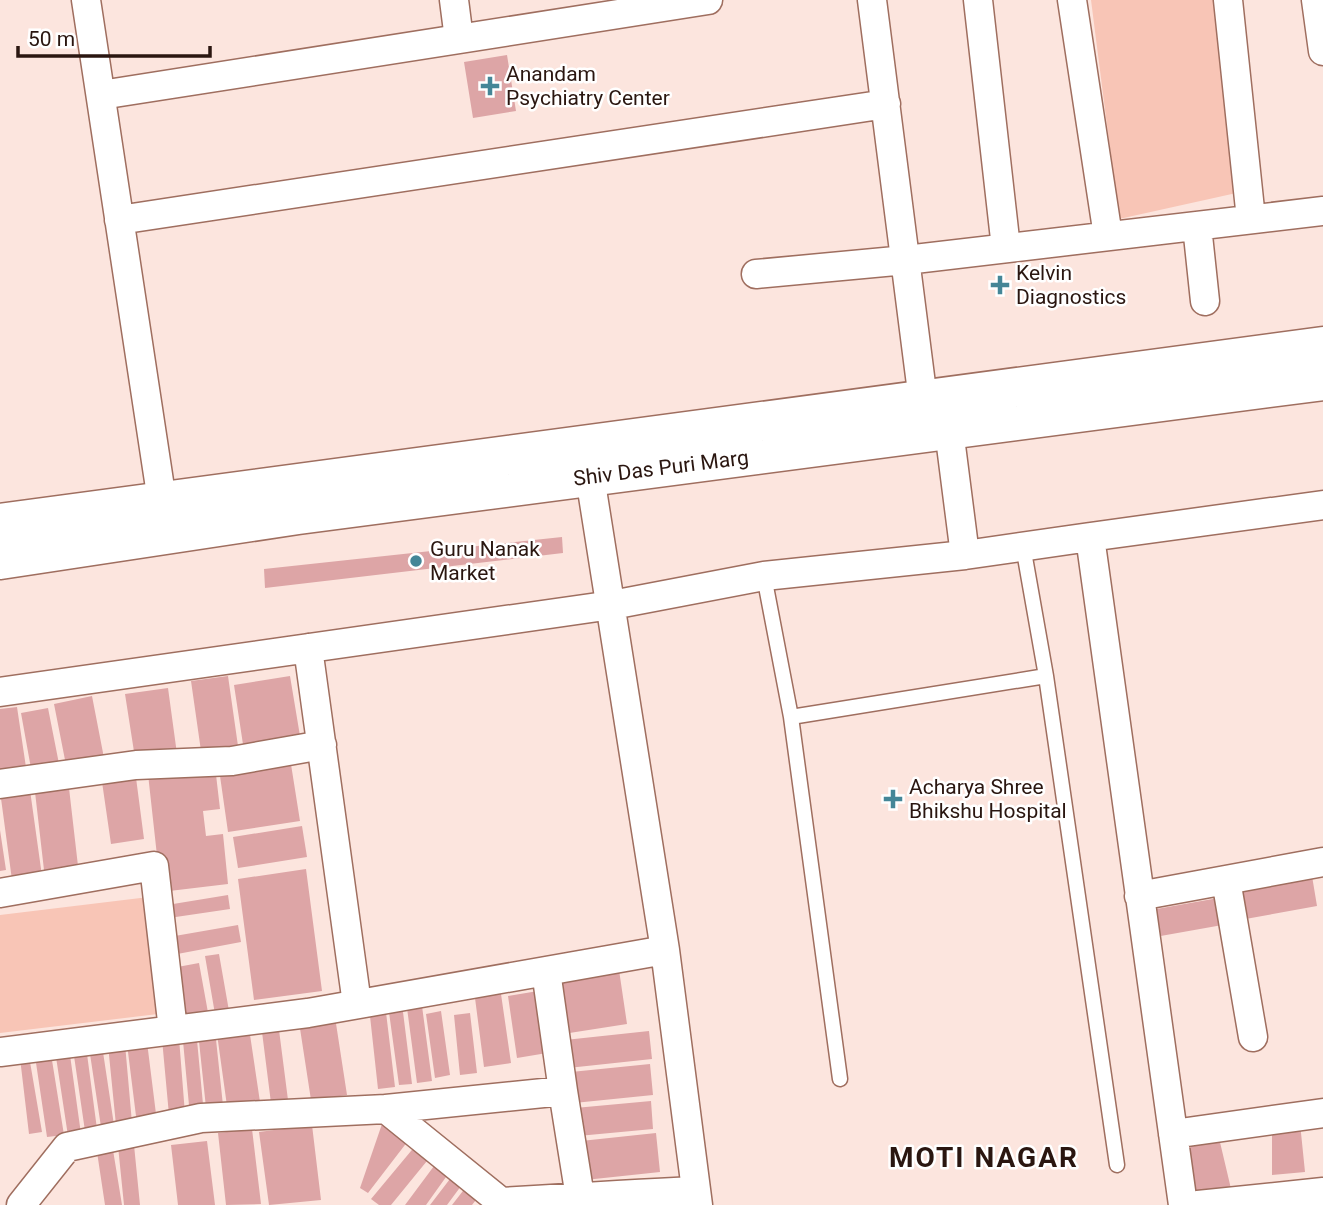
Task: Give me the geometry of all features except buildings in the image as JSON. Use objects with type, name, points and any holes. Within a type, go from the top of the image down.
[{"type":"main road","name":"Shiv Das Puri Marg","points":[[0,523],[1323,346]]},
{"type":"main road","name":"Shiv Das Puri Marg","points":[[0,561],[285,517],[1323,381]]},
{"type":"street","points":[[86,0],[162,501]]},
{"type":"street","points":[[454,0],[459,39]]},
{"type":"street","points":[[101,95],[708,0]]},
{"type":"street","points":[[872,0],[923,400]]},
{"type":"street","points":[[978,0],[1006,248]]},
{"type":"street","points":[[1072,0],[1108,236]]},
{"type":"street","points":[[1228,0],[1251,219]]},
{"type":"street","points":[[1316,0],[1323,51]]},
{"type":"street","points":[[119,220],[886,104]]},
{"type":"street","points":[[755,274],[905,260],[1323,211]]},
{"type":"street","points":[[1197,226],[1205,301]]},
{"type":"street","points":[[949,430],[965,555]]},
{"type":"street","points":[[386,1109],[501,1202],[580,1198],[697,1198],[665,950],[590,477]]},
{"type":"street","points":[[0,692],[612,605],[764,576],[965,555],[1323,505]]},
{"type":"street","points":[[1090,537],[1183,1205]]},
{"type":"street","points":[[308,648],[357,1004]]},
{"type":"street","points":[[0,783],[136,765],[232,761],[322,745]]},
{"type":"street","points":[[0,893],[154,866],[173,1030]]},
{"type":"street","points":[[1139,896],[1226,880],[1321,870]]},
{"type":"street","points":[[1226,880],[1253,1037]]},
{"type":"street","points":[[0,1052],[357,1004],[665,950]]},
{"type":"street","points":[[546,971],[580,1198]]},
{"type":"street","points":[[21,1205],[67,1147],[201,1118],[386,1109],[563,1091]]},
{"type":"street","points":[[1173,1134],[1323,1113]]},
{"type":"street","points":[[1198,1205],[1323,1192]]},
{"type":"lane","points":[[1023,547],[1046,677],[1117,1165]]},
{"type":"lane","points":[[764,576],[791,717],[841,1079]]},
{"type":"lane","points":[[791,717],[1046,677]]},
{"type":"shaded area","points":[[1091,0],[1241,0],[1259,188],[1119,219]]},
{"type":"shaded area","points":[[157,896],[183,1011],[0,1033],[0,915]]},
{"type":"place","name":"Anandam Psychiatry Center","points":[[490,86]]},
{"type":"place","name":"Kelvin Diagnostics","points":[[1000,285]]},
{"type":"place","name":"Guru Nanak Market","points":[[416,561]]},
{"type":"place","name":"Acharya Shree Bhikshu Hospital","points":[[893,799]]},
{"type":"district","name":"MOTI NAGAR","points":[[984,1157]]}]
